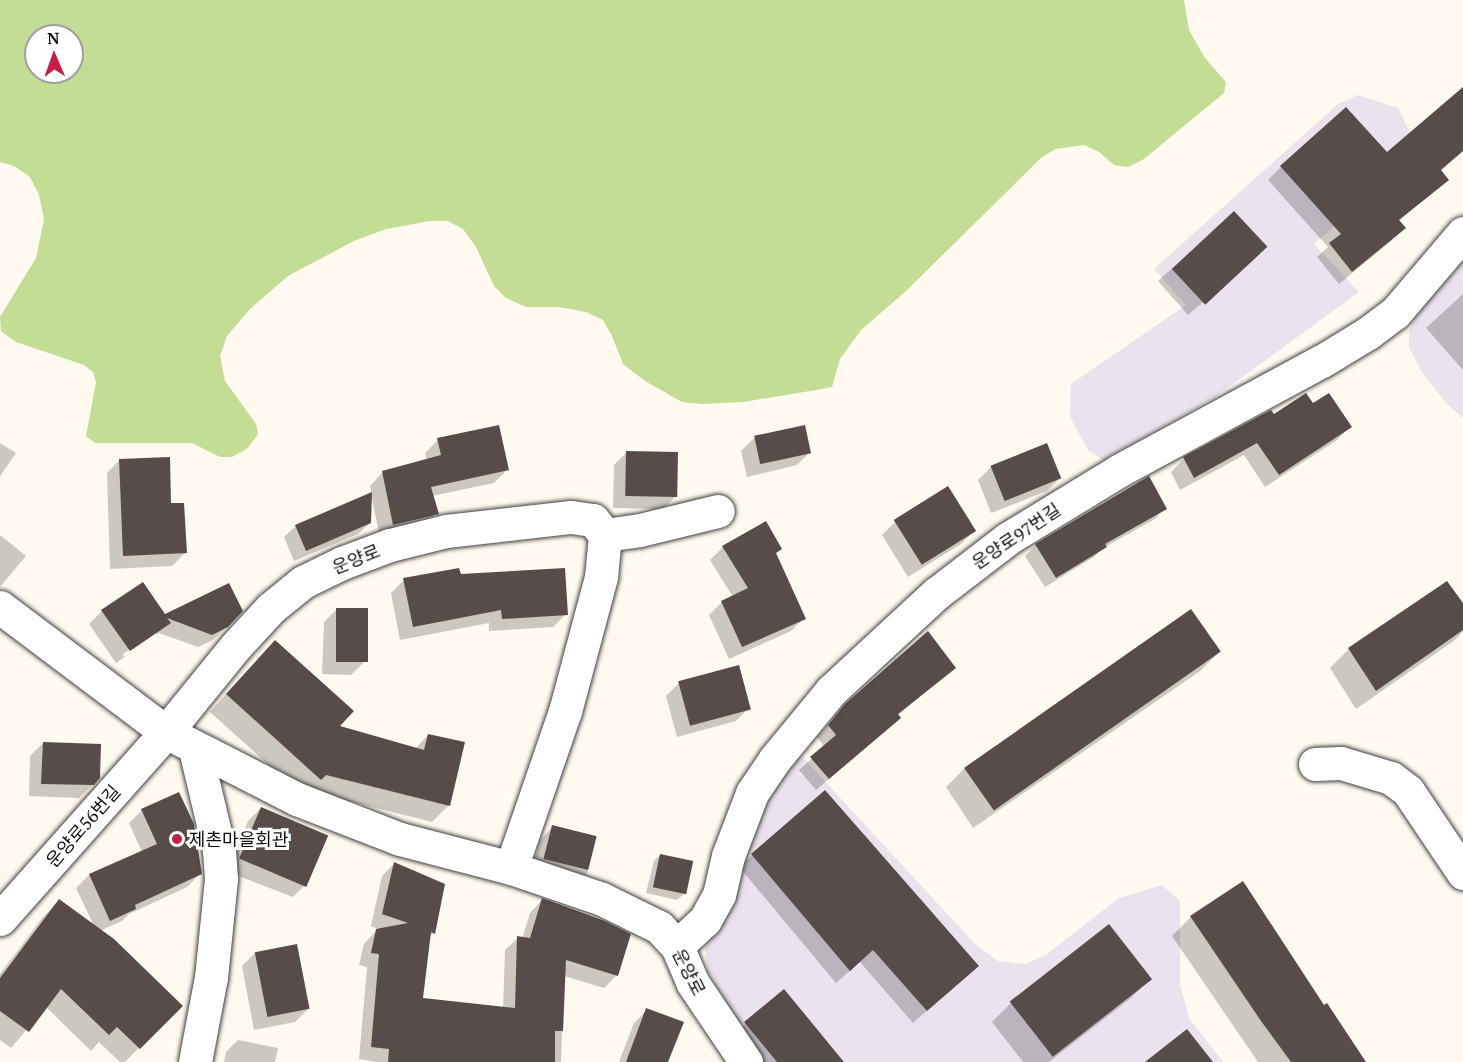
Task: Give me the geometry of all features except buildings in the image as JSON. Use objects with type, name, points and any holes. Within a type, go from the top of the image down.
[{"type":"street","name":"운양로97번길","points":[[677,946],[705,920],[719,895],[728,856],[752,793],[775,759],[831,691],[937,593],[1007,539],[1120,470],[1322,361],[1368,333],[1395,313],[1463,233]]},
{"type":"street","points":[[512,868],[565,711],[601,577],[605,535],[666,525],[718,510]]},
{"type":"street","name":"운양로","points":[[166,732],[235,647],[271,608],[303,582],[342,563],[390,545],[435,534],[500,524],[571,517],[593,520],[605,535]]},
{"type":"street","name":"운양로","points":[[0,607],[166,732],[195,749],[341,818],[400,838],[512,868],[602,899],[659,927],[677,946],[692,982],[746,1062]]},
{"type":"street","name":"운양로56번길","points":[[0,919],[166,732]]},
{"type":"street","points":[[195,749],[219,850],[221,879],[211,977],[195,1062]]},
{"type":"street","points":[[1315,764],[1341,763],[1391,778],[1408,791],[1463,873]]},
{"type":"shaded area","points":[[1358,95],[1398,108],[1419,151],[1314,244],[1359,292],[1215,397],[1103,460],[1088,450],[1070,417],[1071,384],[1186,305],[1154,269],[1338,104]]},
{"type":"shaded area","points":[[1463,257],[1463,418],[1447,404],[1421,371],[1409,347],[1409,332],[1416,317]]},
{"type":"shaded area","points":[[796,750],[976,945],[998,961],[1026,964],[1047,954],[1119,898],[1162,885],[1180,901],[1180,984],[1189,1018],[1223,1062],[763,1062],[730,1014],[708,970],[705,948],[725,913],[758,806]]},
{"type":"green space","points":[[0,0],[1184,0],[1189,30],[1205,58],[1226,82],[1224,93],[1144,159],[1128,167],[1114,165],[1099,152],[1084,145],[1055,149],[1041,158],[906,291],[861,330],[840,359],[832,387],[816,390],[743,402],[702,404],[682,402],[645,381],[623,364],[603,320],[586,312],[559,307],[526,307],[506,298],[494,286],[476,247],[463,229],[448,221],[430,221],[386,229],[354,241],[288,276],[251,308],[227,336],[220,356],[225,381],[256,424],[258,434],[248,448],[232,457],[220,457],[192,443],[95,443],[86,436],[96,382],[93,372],[84,365],[16,342],[1,331],[0,317],[36,258],[44,219],[39,195],[30,177],[14,166],[0,162]]},
{"type":"place","name":"제촌마을회관","points":[[177,839]]}]
